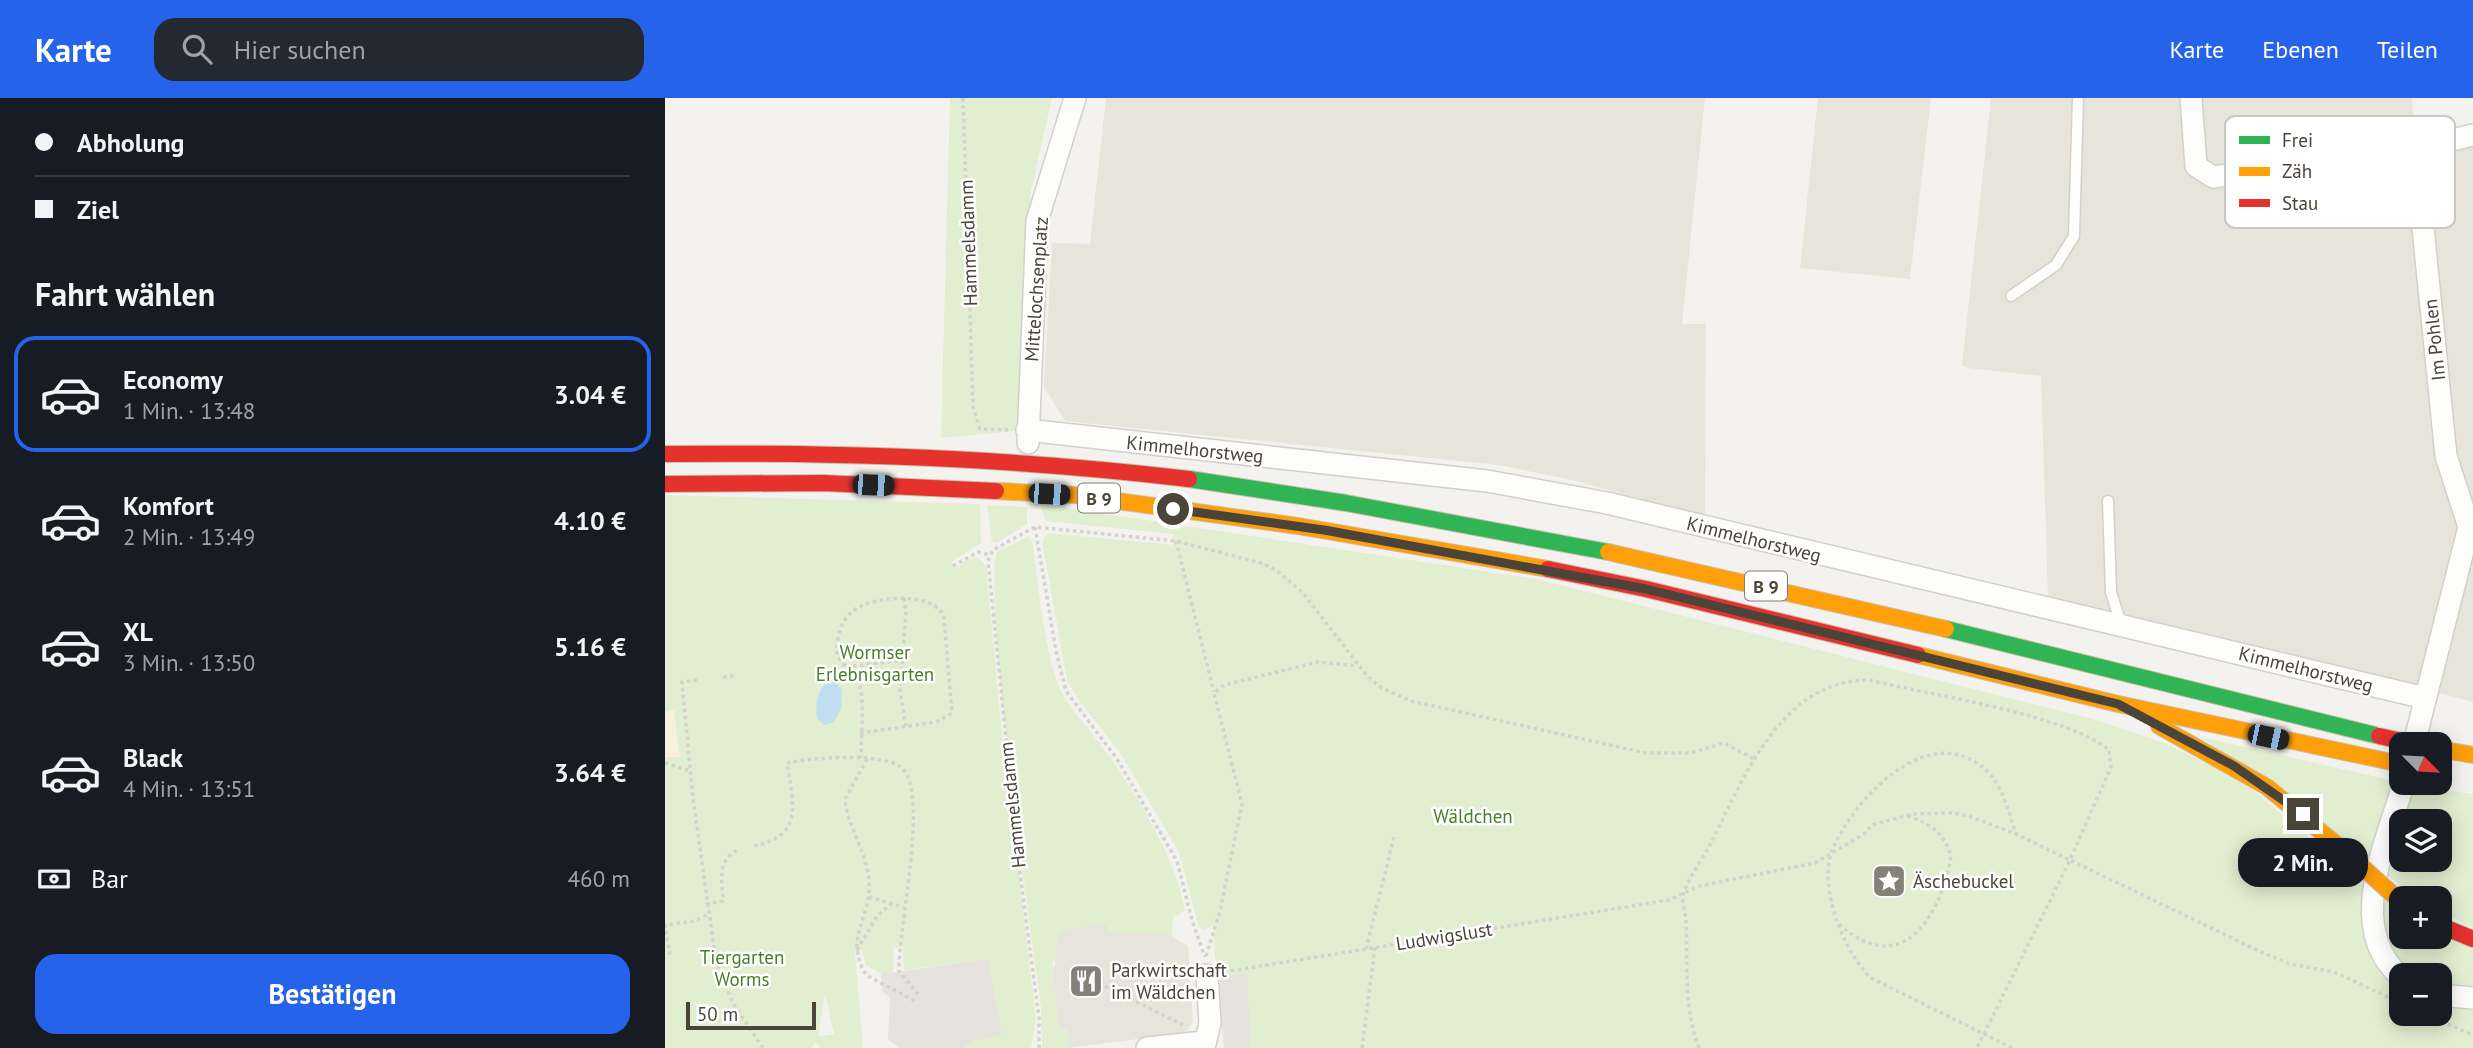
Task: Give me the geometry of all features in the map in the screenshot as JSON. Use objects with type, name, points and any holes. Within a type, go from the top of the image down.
[{"type":"highway","name":"B 9","points":[[665,454],[908,456],[1069,466],[1196,480],[1416,515],[1736,579],[2389,738]]},
{"type":"highway","name":"B 9","points":[[665,484],[823,483],[1074,495],[1298,526],[1527,565],[1646,589],[2118,704],[2267,787],[2389,891]]},
{"type":"highway","points":[[2118,704],[2389,762]]},
{"type":"highway","points":[[2452,752],[2473,753]]},
{"type":"highway","points":[[2452,930],[2473,939]]},
{"type":"street","name":"Mittelochsenplatz","points":[[1027,436],[1037,221],[1075,98]]},
{"type":"street","points":[[2191,98],[2196,166],[2213,177],[2225,175]]},
{"type":"street","points":[[2455,139],[2473,135]]},
{"type":"street","name":"Im Pohlen","points":[[2422,228],[2446,456],[2471,528],[2425,698]]},
{"type":"street","name":"Kimmelhorstweg","points":[[1027,436],[1487,481],[1607,503],[2425,698]]},
{"type":"street","points":[[2417,732],[2425,698]]},
{"type":"street","points":[[2389,964],[2381,955],[2372,916],[2380,865],[2400,795]]},
{"type":"street","points":[[1147,1048],[1204,1045],[1210,1023],[1206,966]]},
{"type":"street","points":[[2452,996],[2473,998]]},
{"type":"lane","points":[[2011,296],[2056,265],[2074,236],[2078,98]]},
{"type":"lane","points":[[2108,501],[2111,592],[2121,624]]},
{"type":"path","name":"Hammelsdamm","points":[[963,98],[973,407],[980,429],[1027,436]]},
{"type":"path","points":[[1035,527],[1056,651],[1066,691],[1117,759],[1177,860],[1206,966]]},
{"type":"path","points":[[953,566],[978,552],[990,555],[1035,527],[1176,541],[1276,570],[1303,593],[1358,667],[1382,688],[1411,701],[1618,748],[1657,754],[1691,753],[1724,743],[1754,759]]},
{"type":"path","points":[[1176,541],[1242,804],[1206,966]]},
{"type":"path","name":"Hammelsdamm","points":[[990,555],[988,561],[1015,832],[1039,1018],[1039,1048]]},
{"type":"path","points":[[904,598],[906,612],[900,691],[906,726]]},
{"type":"path","points":[[860,733],[944,720],[952,713],[941,610],[928,601],[904,598],[871,603],[854,610],[839,634],[837,652],[861,689],[860,733],[861,758]]},
{"type":"path","points":[[846,667],[902,660]]},
{"type":"path","points":[[1214,693],[1224,685],[1318,662],[1342,662],[1358,667]]},
{"type":"path","points":[[723,677],[734,676]]},
{"type":"path","points":[[697,680],[681,682],[706,904],[721,979],[737,1010],[763,1048]]},
{"type":"path","points":[[1697,1048],[1686,990],[1686,911],[1682,896],[1754,759],[1796,707],[1825,689],[1855,680],[1869,680],[1989,707],[2056,726],[2093,738],[2109,750],[2112,758],[2107,778],[2070,860],[1977,1048]]},
{"type":"path","points":[[2012,1048],[1871,978],[1850,952],[1838,923],[1829,866],[1832,851],[1864,798],[1877,784],[1896,770],[1923,758],[1942,754],[1959,756],[1988,772],[1998,786],[2015,834]]},
{"type":"path","points":[[754,846],[779,837],[792,820],[794,811],[787,763],[806,759],[861,758],[897,764],[910,784],[915,814],[899,971],[919,995]]},
{"type":"path","points":[[867,759],[845,799],[869,878],[868,896],[857,927],[857,950],[866,975],[916,1002]]},
{"type":"path","points":[[665,763],[691,771]]},
{"type":"path","points":[[1832,851],[1864,834],[1872,825],[1906,815],[1953,813],[1988,822],[2261,952],[2290,964],[2333,972],[2389,998]]},
{"type":"path","points":[[1838,923],[1860,940],[1890,947],[1915,935],[1933,912],[1948,875],[1951,856],[1939,831],[1906,815]]},
{"type":"path","points":[[1366,949],[1394,837]]},
{"type":"path","points":[[706,904],[723,901],[722,868],[729,854],[737,850]]},
{"type":"path","name":"Ludwigslust","points":[[1206,966],[1366,949],[1682,896],[1699,886],[1815,863],[1832,851]]},
{"type":"path","points":[[868,896],[904,907]]},
{"type":"path","points":[[857,950],[877,916],[891,904]]},
{"type":"path","points":[[670,955],[665,925],[695,921],[708,914]]},
{"type":"path","points":[[1362,1048],[1375,947]]},
{"type":"path","points":[[1105,986],[1189,1028],[1204,1045]]},
{"type":"path","points":[[2452,1026],[2473,1035]]},
{"type":"shaded area","points":[[1106,98],[1705,98],[1682,324],[1706,324],[1705,516],[1572,480],[1499,465],[1065,421],[1044,387],[1052,243],[1090,244]]},
{"type":"shaded area","points":[[1818,98],[1931,98],[1910,279],[1800,268]]},
{"type":"shaded area","points":[[1991,98],[2412,98],[2413,116],[2225,116],[2225,228],[2455,228],[2455,151],[2473,147],[2473,702],[2353,670],[2048,598],[2041,376],[1968,368],[1962,365]]},
{"type":"shaded area","points":[[1107,923],[1109,933],[1166,933],[1188,946],[1193,1022],[1185,1033],[1068,1048],[1068,1029],[1059,1030],[1052,967],[1055,966],[1054,945],[1059,931]]},
{"type":"shaded area","points":[[988,959],[1002,1035],[976,1040],[962,1048],[900,1048],[888,1040],[890,998],[882,991],[881,974]]},
{"type":"shaded area","points":[[1247,973],[1251,1048],[1224,1048],[1219,982],[1224,977]]},
{"type":"green space","points":[[950,98],[1052,98],[1031,190],[1025,283],[1027,430],[941,438]]},
{"type":"green space","points":[[665,495],[980,504],[981,543],[951,562],[955,568],[978,557],[986,566],[1003,745],[1036,1018],[1031,1048],[962,1048],[976,1040],[988,959],[904,970],[903,947],[894,948],[893,972],[881,974],[866,965],[862,950],[855,951],[863,1048],[821,1048],[815,1042],[811,1048],[665,1048]],"holes":[[[825,994],[834,1034],[818,1037]]]},
{"type":"green space","name":"Wäldchen","points":[[1040,504],[1536,579],[2093,719],[2164,743],[2241,780],[2368,887],[2366,930],[2373,955],[2389,977],[2389,1026],[2452,1026],[2452,1004],[2473,1005],[2473,1048],[1224,1048],[1214,924],[1205,930],[1199,927],[1179,852],[1121,754],[1080,702],[1067,680],[1043,546],[1043,539],[1048,533],[1173,545],[1173,534],[1046,521]]},
{"type":"green space","points":[[987,505],[1027,507],[1027,524],[996,543],[992,542]]},
{"type":"green space","points":[[1028,537],[1032,541],[1051,661],[1062,693],[1113,761],[1139,802],[1173,868],[1185,910],[1173,918],[1172,936],[1166,933],[1108,933],[1107,924],[1059,931],[1052,968],[1059,1030],[1068,1029],[1068,1048],[1042,1048],[1041,1007],[1019,844],[996,626],[994,577],[998,551]]},
{"type":"green space","points":[[2201,737],[2389,780],[2389,795],[2391,795],[2374,862]]},
{"type":"green space","points":[[2452,791],[2473,794],[2473,928],[2452,918],[2452,886],[2401,886],[2389,876],[2390,872],[2452,872],[2452,809],[2405,809],[2408,795],[2452,795]]},
{"type":"green space","points":[[2382,899],[2389,904],[2389,948],[2383,931]]},
{"type":"green space","points":[[2452,941],[2473,948],[2473,989],[2452,987],[2452,963],[2399,963],[2390,950],[2452,949]]},
{"type":"sand","points":[[674,710],[680,757],[665,757],[665,711]]},
{"type":"water","points":[[828,681],[834,681],[842,690],[841,708],[834,722],[824,725],[817,718],[817,703],[821,689]]},
{"type":"traffic: fast","points":[[1189,479],[1346,503],[1608,552]]},
{"type":"traffic: fast","points":[[1946,629],[2375,735]]},
{"type":"traffic: slow","points":[[996,491],[1074,495],[1298,526],[1548,569]]},
{"type":"traffic: slow","points":[[1608,552],[1946,629]]},
{"type":"traffic: slow","points":[[1918,655],[2118,704],[2389,761]]},
{"type":"traffic: slow","points":[[2159,726],[2267,787],[2349,855]]},
{"type":"traffic: slow","points":[[2452,751],[2473,755]]},
{"type":"traffic: slow","points":[[2349,855],[2389,891]]},
{"type":"traffic: jam","points":[[665,454],[796,454],[993,461],[1189,479]]},
{"type":"traffic: jam","points":[[665,484],[823,483],[996,491]]},
{"type":"traffic: jam","points":[[1548,569],[1646,589],[1918,655]]},
{"type":"traffic: jam","points":[[2379,736],[2389,738]]},
{"type":"traffic: jam","points":[[2452,930],[2473,939]]},
{"type":"place","name":"Äschebuckel","points":[[1889,881]]},
{"type":"place","name":"Parkwirtschaft im Wäldchen","points":[[1086,981]]},
{"type":"route","points":[[1173,509],[1324,530],[1527,565],[1646,589],[2118,704],[2234,766],[2303,814]]},
{"type":"park label","name":"Wormser Erlebnisgarten","points":[[875,663]]},
{"type":"park label","name":"Tiergarten Worms","points":[[742,968]]}]
